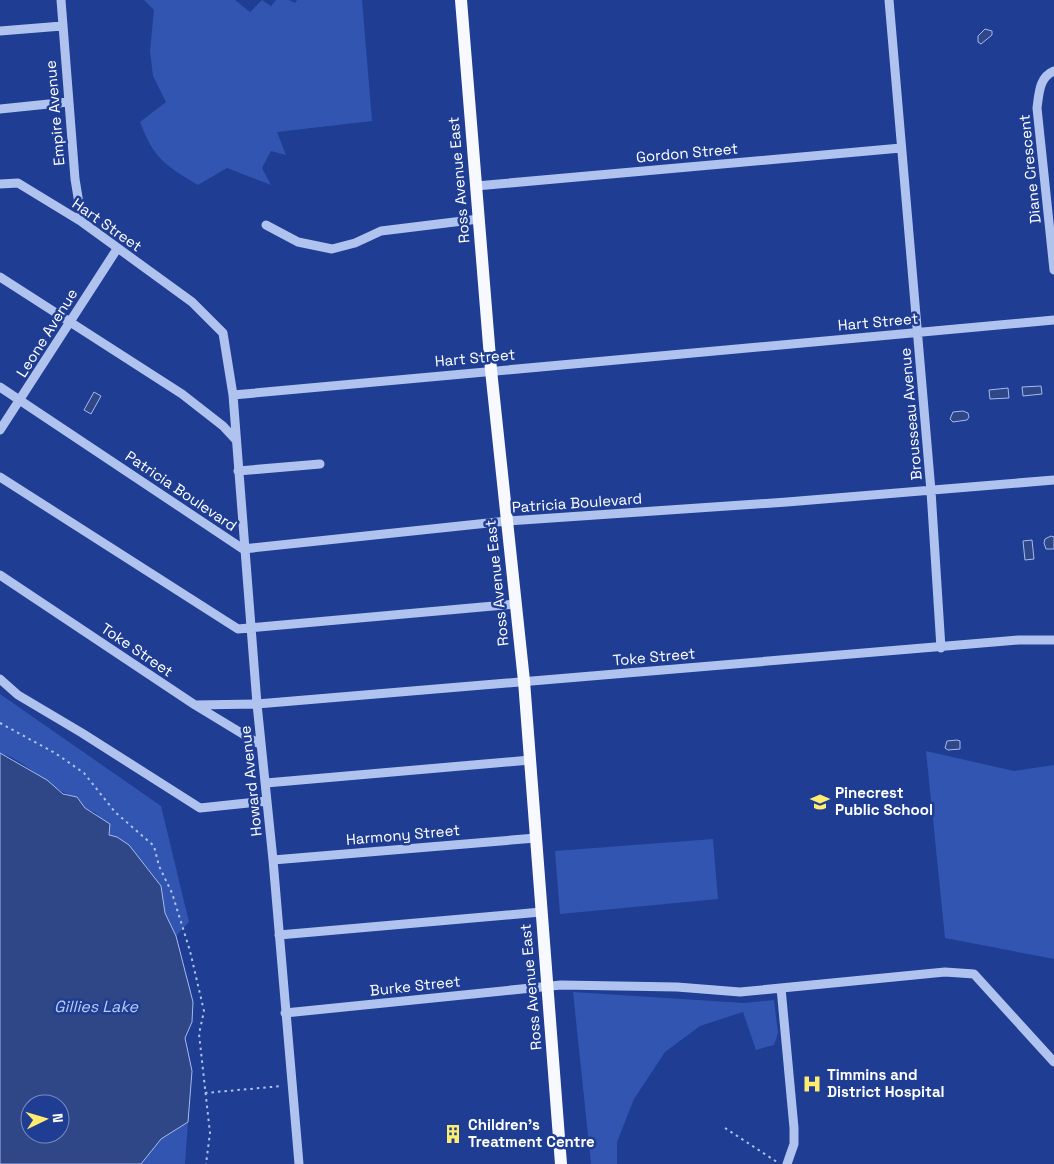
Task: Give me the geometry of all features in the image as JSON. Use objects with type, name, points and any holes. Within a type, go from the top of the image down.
[{"type":"main road","name":"Ross Avenue East","points":[[461,0],[491,370],[524,681],[561,1164]]},
{"type":"street","name":"Empire Avenue","points":[[61,0],[75,179],[82,222]]},
{"type":"street","name":"Brousseau Avenue","points":[[889,0],[931,491],[941,648]]},
{"type":"street","points":[[0,31],[62,26]]},
{"type":"street","name":"Diane Crescent","points":[[1054,71],[1049,72],[1040,85],[1037,108],[1054,270]]},
{"type":"street","points":[[0,109],[68,102]]},
{"type":"street","name":"Gordon Street","points":[[476,186],[901,148]]},
{"type":"street","name":"Hart Street","points":[[0,184],[18,183],[82,222],[192,302],[223,333],[233,395],[1054,320]]},
{"type":"street","points":[[266,225],[298,242],[332,250],[355,243],[381,231],[479,219]]},
{"type":"street","name":"Leone Avenue","points":[[0,430],[21,401],[117,249]]},
{"type":"street","points":[[0,277],[182,394],[223,426],[236,440]]},
{"type":"street","name":"Patricia Boulevard","points":[[0,387],[243,549],[508,521],[931,491],[1054,480]]},
{"type":"street","name":"Howard Avenue","points":[[233,395],[256,704],[266,784],[299,1164]]},
{"type":"street","points":[[238,470],[320,464]]},
{"type":"street","points":[[0,477],[238,629],[516,604]]},
{"type":"street","name":"Toke Street","points":[[0,575],[195,705],[260,745]]},
{"type":"street","name":"Toke Street","points":[[195,705],[256,704],[1019,640],[1054,640]]},
{"type":"street","points":[[0,679],[18,696],[82,733],[200,808],[267,801]]},
{"type":"street","points":[[266,784],[530,760]]},
{"type":"street","name":"Harmony Street","points":[[273,860],[536,838]]},
{"type":"street","points":[[279,935],[542,912]]},
{"type":"street","name":"Burke Street","points":[[285,1013],[547,987],[677,987],[740,992],[945,972],[974,974],[1054,1062]]},
{"type":"street","points":[[781,988],[794,1128],[794,1144],[787,1164]]},
{"type":"path","points":[[0,723],[55,753],[84,773],[115,812],[154,846],[159,866],[172,893],[190,951],[204,1010],[198,1034],[210,1133],[206,1164]]},
{"type":"path","points":[[204,1093],[292,1085]]},
{"type":"path","points":[[724,1128],[781,1164]]},
{"type":"shaded area","points":[[144,0],[235,0],[250,12],[262,0],[271,6],[276,0],[289,0],[295,3],[297,0],[362,0],[372,121],[277,132],[286,155],[271,151],[262,168],[271,185],[227,168],[198,185],[162,160],[150,145],[140,122],[166,102],[153,76],[150,51],[154,10]]},
{"type":"shaded area","points":[[0,694],[161,806],[189,922],[176,936],[165,913],[161,886],[109,835],[96,813],[85,808],[77,797],[58,789],[20,762],[0,753]]},
{"type":"shaded area","points":[[926,751],[1014,771],[1054,765],[1054,959],[945,938]]},
{"type":"shaded area","points":[[713,839],[718,899],[560,914],[555,851]]},
{"type":"shaded area","points":[[573,992],[744,1003],[774,1000],[778,1033],[774,1045],[756,1050],[743,1012],[700,1026],[665,1052],[634,1099],[617,1142],[617,1164],[591,1164]]},
{"type":"shaded area","points":[[188,1122],[185,1164],[141,1164],[161,1139]]},
{"type":"water","points":[[985,29],[992,31],[992,35],[981,44],[978,42],[978,36]]},
{"type":"water","points":[[1041,386],[1042,394],[1023,396],[1022,387]]},
{"type":"water","points":[[1008,388],[1009,398],[990,399],[989,390]]},
{"type":"water","points":[[94,392],[101,396],[91,414],[84,410]]},
{"type":"water","points":[[963,411],[968,413],[969,417],[967,420],[953,422],[950,419],[953,412]]},
{"type":"water","points":[[1051,536],[1054,537],[1054,549],[1046,549],[1045,539]]},
{"type":"water","points":[[1032,540],[1034,559],[1025,560],[1023,541]]},
{"type":"water","points":[[947,741],[960,741],[960,749],[948,750],[945,748]]},
{"type":"water","name":"Gillies Lake","points":[[0,753],[47,780],[63,794],[77,797],[85,808],[110,824],[109,835],[117,837],[129,845],[161,886],[165,913],[176,936],[193,1002],[192,1022],[185,1038],[192,1071],[188,1122],[161,1139],[141,1164],[0,1164]]},
{"type":"place","name":"Pinecrest Public School","points":[[820,802]]},
{"type":"place","name":"Timmins and District Hospital","points":[[812,1084]]},
{"type":"place","name":"Children's Treatment Centre","points":[[453,1134]]}]
